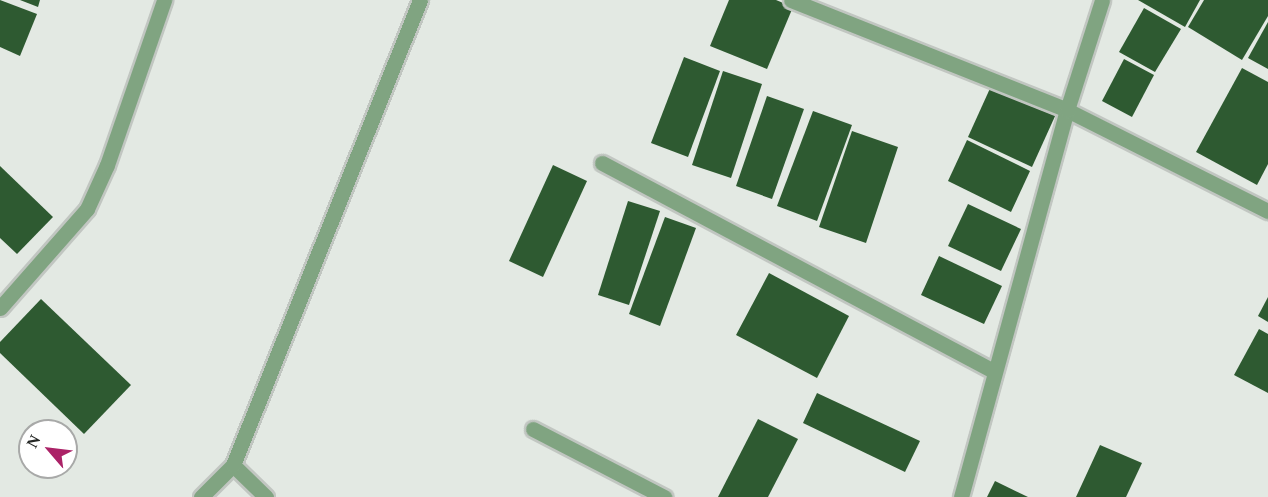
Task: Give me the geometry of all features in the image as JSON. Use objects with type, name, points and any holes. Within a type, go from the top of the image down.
[{"type":"street","points":[[0,308],[87,209],[107,165],[164,0]]},
{"type":"street","points":[[201,497],[233,465],[420,0]]},
{"type":"street","points":[[791,0],[1067,110],[1268,211]]},
{"type":"street","points":[[961,497],[993,371],[1067,110],[1102,0]]},
{"type":"street","points":[[602,163],[993,371]]},
{"type":"street","points":[[533,429],[664,497]]},
{"type":"street","points":[[233,465],[266,497]]},
{"type":"building","points":[[0,0],[37,14],[20,56],[0,47]]},
{"type":"building","points":[[20,0],[40,0],[38,7]]},
{"type":"building","points":[[729,0],[776,0],[793,7],[767,69],[710,46]]},
{"type":"building","points":[[1138,0],[1200,0],[1185,27]]},
{"type":"building","points":[[1204,0],[1268,0],[1268,16],[1242,60],[1188,27]]},
{"type":"building","points":[[1144,8],[1181,29],[1155,72],[1119,52]]},
{"type":"building","points":[[1268,22],[1268,69],[1248,58]]},
{"type":"building","points":[[684,57],[720,71],[688,157],[651,143]]},
{"type":"building","points":[[1124,59],[1154,75],[1132,117],[1102,101]]},
{"type":"building","points":[[1242,68],[1268,82],[1268,164],[1257,185],[1196,152]]},
{"type":"building","points":[[723,71],[762,84],[731,178],[692,165]]},
{"type":"building","points":[[992,84],[1056,114],[1032,167],[968,137]]},
{"type":"building","points":[[767,96],[804,109],[772,199],[736,186]]},
{"type":"building","points":[[813,111],[852,125],[817,221],[777,206]]},
{"type":"building","points":[[852,131],[898,147],[866,243],[819,227]]},
{"type":"building","points":[[967,140],[1030,171],[1011,212],[948,181]]},
{"type":"building","points":[[553,165],[587,181],[543,277],[509,261]]},
{"type":"building","points":[[0,166],[53,217],[17,254],[0,238]]},
{"type":"building","points":[[628,201],[660,211],[629,305],[598,295]]},
{"type":"building","points":[[968,204],[1021,229],[1001,271],[948,246]]},
{"type":"building","points":[[665,217],[696,228],[660,326],[629,314]]},
{"type":"building","points":[[939,256],[1002,286],[984,324],[921,295]]},
{"type":"building","points":[[769,273],[849,316],[817,378],[736,335]]},
{"type":"building","points":[[1268,297],[1268,322],[1258,316]]},
{"type":"building","points":[[41,299],[131,385],[84,434],[78,428],[78,419],[68,419],[0,353],[0,342]]},
{"type":"building","points":[[1259,329],[1268,334],[1268,393],[1234,375]]},
{"type":"building","points":[[817,393],[920,441],[905,472],[803,423]]},
{"type":"building","points":[[758,419],[798,439],[768,497],[718,497]]},
{"type":"building","points":[[1100,445],[1142,463],[1126,497],[1076,497]]},
{"type":"building","points":[[995,481],[1028,497],[987,497]]}]
